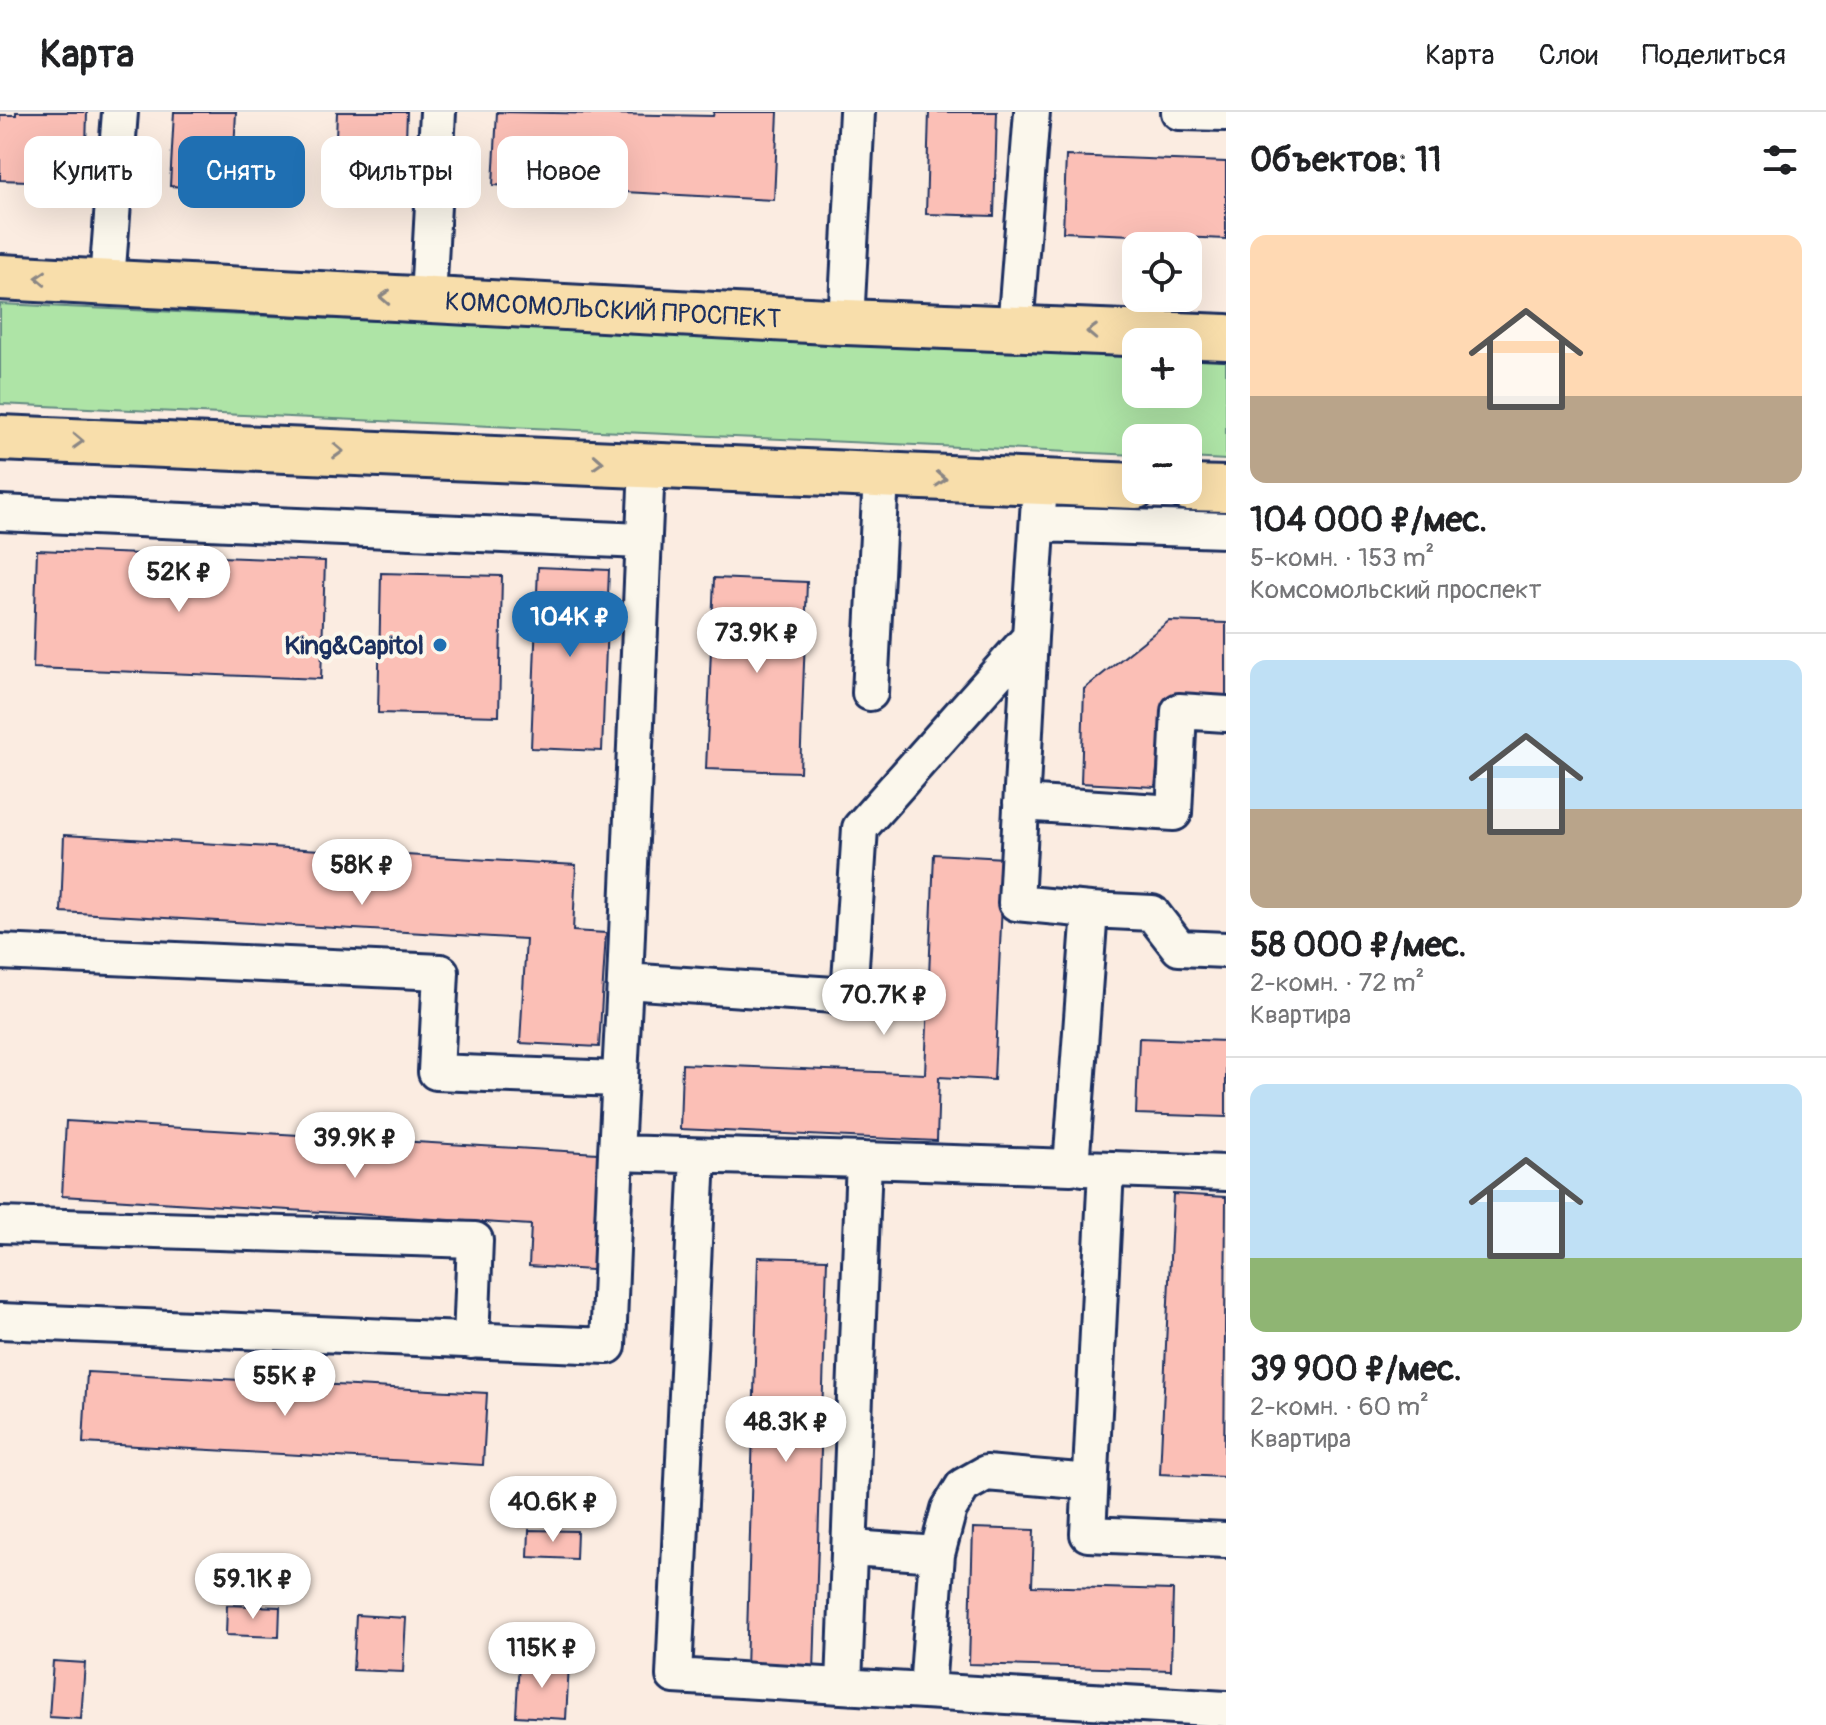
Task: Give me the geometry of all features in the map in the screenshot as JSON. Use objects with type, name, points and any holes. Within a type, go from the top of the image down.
[{"type":"main road","name":"КОМСОМОЛЬСКИЙ ПРОСПЕКТ","points":[[0,277],[846,322],[1226,337]]},
{"type":"main road","points":[[0,438],[881,476],[1039,504],[1122,489]]},
{"type":"main road","points":[[1202,488],[1226,489]]},
{"type":"street","points":[[107,281],[120,112]]},
{"type":"street","points":[[428,299],[438,112]]},
{"type":"street","points":[[846,322],[857,112]]},
{"type":"street","points":[[1015,329],[1032,112]]},
{"type":"street","points":[[1179,112],[1226,113]]},
{"type":"street","points":[[0,1321],[608,1346],[647,465]]},
{"type":"street","points":[[870,693],[881,476]]},
{"type":"street","points":[[1226,530],[1039,504],[1016,903],[1152,913],[1179,948],[1226,950]]},
{"type":"street","points":[[0,513],[642,541]]},
{"type":"street","points":[[625,981],[849,996],[860,828],[1030,637]]},
{"type":"street","points":[[1021,803],[1174,813],[1179,711],[1226,714]]},
{"type":"street","points":[[1071,1167],[1090,910]]},
{"type":"street","points":[[0,952],[441,972],[436,1072],[618,1079]]},
{"type":"street","points":[[616,1153],[1226,1173]]},
{"type":"street","points":[[698,1156],[674,1676],[1226,1709]]},
{"type":"street","points":[[844,1685],[852,1548],[864,1160]]},
{"type":"street","points":[[1106,1169],[1088,1534],[1226,1540]]},
{"type":"street","points":[[0,1225],[475,1240],[471,1341]]},
{"type":"street","points":[[927,1690],[937,1554],[949,1509],[963,1486],[986,1473],[1090,1482]]},
{"type":"street","points":[[852,1548],[937,1554]]},
{"type":"green space","points":[[0,304],[1122,354],[1122,408],[1202,408],[1202,358],[1226,359],[1226,460],[1202,459],[1202,424],[1122,424],[1122,454],[0,404]]},
{"type":"building","points":[[16,112],[87,112],[86,136],[24,136],[24,181],[0,180],[0,115],[16,115]]},
{"type":"building","points":[[174,112],[236,112],[235,136],[178,136],[178,187],[170,186]]},
{"type":"building","points":[[337,112],[407,112],[406,136],[336,136]]},
{"type":"building","points":[[497,112],[713,116],[714,112],[778,112],[774,200],[628,192],[628,136],[497,136],[497,185],[493,185]]},
{"type":"building","points":[[929,112],[997,112],[994,216],[926,214]]},
{"type":"building","points":[[1066,156],[1226,162],[1226,239],[1202,238],[1202,232],[1122,232],[1122,235],[1063,232]]},
{"type":"building","points":[[37,550],[325,561],[321,679],[33,668]]},
{"type":"building","points":[[538,567],[609,570],[602,751],[531,748]]},
{"type":"building","name":"King&Capitol","points":[[381,573],[502,576],[499,716],[378,713]]},
{"type":"building","points":[[714,578],[807,582],[800,772],[706,769]]},
{"type":"building","points":[[1169,621],[1226,623],[1226,695],[1183,694],[1163,715],[1155,787],[1081,783],[1084,689]]},
{"type":"building","points":[[64,835],[576,865],[573,931],[606,933],[599,1047],[520,1043],[526,939],[61,912]]},
{"type":"building","points":[[934,854],[1004,858],[994,1080],[939,1077],[937,1141],[680,1129],[682,1064],[925,1074]]},
{"type":"building","points":[[1139,1038],[1226,1041],[1226,1117],[1136,1114]]},
{"type":"building","points":[[66,1121],[614,1154],[607,1271],[529,1266],[531,1225],[62,1196]]},
{"type":"building","points":[[1173,1194],[1226,1197],[1224,1477],[1160,1474]]},
{"type":"building","points":[[758,1257],[827,1259],[814,1672],[746,1670]]},
{"type":"building","points":[[87,1372],[487,1393],[483,1465],[83,1443]]},
{"type":"building","points":[[973,1528],[1034,1530],[1032,1586],[1173,1590],[1171,1670],[969,1664]]},
{"type":"building","points":[[529,1530],[577,1531],[576,1559],[528,1557]]},
{"type":"building","points":[[227,1605],[280,1607],[279,1637],[226,1635]]},
{"type":"building","points":[[356,1615],[406,1618],[403,1672],[353,1670]]},
{"type":"building","points":[[53,1661],[85,1663],[81,1719],[49,1717]]},
{"type":"building","points":[[519,1661],[569,1664],[566,1719],[516,1716]]},
{"type":"place","name":"King&Capitol","points":[[440,645]]}]
